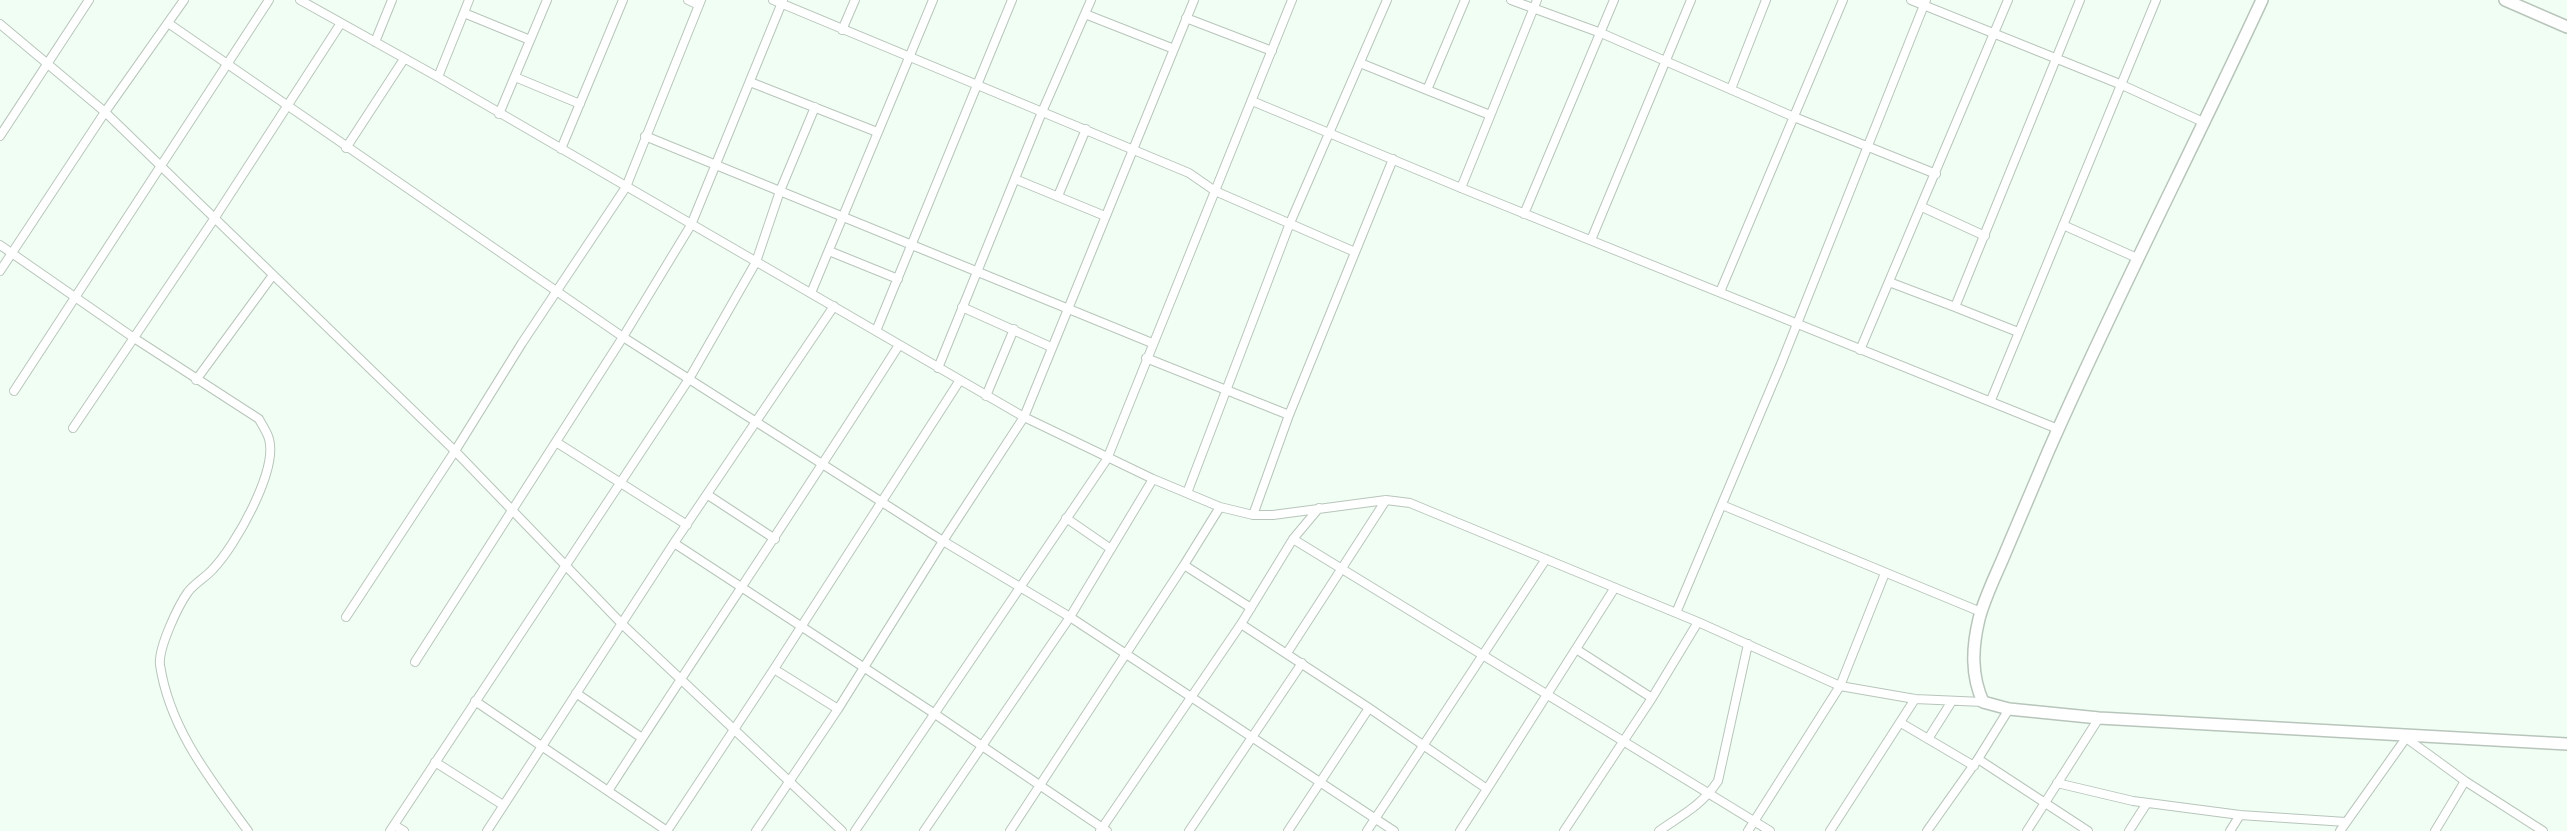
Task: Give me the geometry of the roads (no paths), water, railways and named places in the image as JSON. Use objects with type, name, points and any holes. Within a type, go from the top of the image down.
[{"type":"main road","points":[[2262,0],[2137,258],[2058,429],[1981,612],[1976,638],[1974,669],[1983,702],[2009,709],[2099,718],[2404,737],[2567,744]]},
{"type":"main road","points":[[2509,1],[2567,27]]},
{"type":"street","points":[[0,136],[89,0]]},
{"type":"street","points":[[0,271],[105,112],[184,0]]},
{"type":"street","points":[[14,391],[270,0]]},
{"type":"street","points":[[300,0],[315,4],[340,23],[438,77],[1024,417],[1107,459],[1220,507],[1253,515],[1273,515],[1386,500],[1410,503],[1614,589],[1698,622],[1840,686],[1915,699],[1983,702]]},
{"type":"street","points":[[375,42],[392,0]]},
{"type":"street","points":[[438,77],[469,0]]},
{"type":"street","points":[[499,114],[547,0]]},
{"type":"street","points":[[561,149],[623,0]]},
{"type":"street","points":[[346,617],[522,343],[626,187],[700,2],[688,0]]},
{"type":"street","points":[[773,0],[783,2],[842,30],[1086,129],[1198,178],[1215,192],[1354,252]]},
{"type":"street","points":[[842,30],[855,0]]},
{"type":"street","points":[[811,293],[933,0]]},
{"type":"street","points":[[876,331],[1012,0]]},
{"type":"street","points":[[938,368],[1042,112],[1091,0]]},
{"type":"street","points":[[756,831],[838,709],[943,541],[1024,417],[1194,0]]},
{"type":"street","points":[[855,831],[1107,459],[1152,343],[1292,0]]},
{"type":"street","points":[[1187,493],[1224,391],[1290,223],[1387,0]]},
{"type":"street","points":[[1428,90],[1465,0]]},
{"type":"street","points":[[1511,0],[1601,33],[1794,118],[1936,174]]},
{"type":"street","points":[[1461,188],[1537,0]]},
{"type":"street","points":[[1524,214],[1614,0]]},
{"type":"street","points":[[1591,240],[1691,0]]},
{"type":"street","points":[[1731,89],[1766,0]]},
{"type":"street","points":[[1720,292],[1843,0]]},
{"type":"street","points":[[1911,0],[1925,3],[2203,122]]},
{"type":"street","points":[[1860,350],[2008,0]]},
{"type":"street","points":[[1955,307],[2080,0]]},
{"type":"street","points":[[1990,400],[2122,86],[2156,0]]},
{"type":"street","points":[[415,662],[623,338],[691,225],[714,165],[783,2]]},
{"type":"street","points":[[1676,613],[1798,323],[1925,3]]},
{"type":"street","points":[[464,13],[530,40]]},
{"type":"street","points":[[1085,14],[1174,49]]},
{"type":"street","points":[[1186,18],[1272,51]]},
{"type":"street","points":[[168,22],[346,148],[623,338],[757,421],[943,541],[1070,616],[1394,831]]},
{"type":"street","points":[[73,428],[214,219],[340,23]]},
{"type":"street","points":[[0,24],[105,112],[162,166],[214,219],[455,450],[622,624],[790,780],[842,831]]},
{"type":"street","points":[[346,148],[404,59]]},
{"type":"street","points":[[1360,63],[1490,115]]},
{"type":"street","points":[[515,77],[580,104]]},
{"type":"street","points":[[750,82],[877,132]]},
{"type":"street","points":[[1252,101],[1524,214],[1798,323],[1860,350],[1990,400],[2058,429]]},
{"type":"street","points":[[404,831],[392,828],[689,379],[756,262],[780,191],[815,107]]},
{"type":"street","points":[[1058,196],[1086,129]]},
{"type":"street","points":[[645,136],[842,218],[913,244],[1068,307],[1152,343]]},
{"type":"street","points":[[1253,515],[1289,415],[1393,159]]},
{"type":"street","points":[[1015,179],[1105,216]]},
{"type":"street","points":[[1922,207],[1985,236]]},
{"type":"street","points":[[2063,225],[2137,258]]},
{"type":"street","points":[[0,245],[196,380],[259,419],[269,441],[267,473],[249,516],[215,568],[188,592],[167,632],[160,663],[171,710],[194,756],[248,831]]},
{"type":"street","points":[[829,251],[898,279]]},
{"type":"street","points":[[196,380],[273,276]]},
{"type":"street","points":[[1889,282],[2018,332]]},
{"type":"street","points":[[487,831],[674,543],[834,306]]},
{"type":"street","points":[[962,307],[1051,347]]},
{"type":"street","points":[[986,396],[1014,329]]},
{"type":"street","points":[[608,791],[680,678],[775,539],[899,345]]},
{"type":"street","points":[[1146,358],[1224,391],[1289,415]]},
{"type":"street","points":[[475,701],[667,831],[802,627],[960,380]]},
{"type":"street","points":[[556,442],[622,482],[687,525]]},
{"type":"street","points":[[924,831],[1070,616],[1153,479]]},
{"type":"street","points":[[708,495],[775,539]]},
{"type":"street","points":[[1287,653],[1386,500]]},
{"type":"street","points":[[1722,505],[1981,612]]},
{"type":"street","points":[[1010,831],[1184,566],[1220,507]]},
{"type":"street","points":[[674,543],[741,589],[935,714],[1103,830],[1241,624],[1293,539],[1319,508]]},
{"type":"street","points":[[1066,518],[1111,549]]},
{"type":"street","points":[[1293,539],[1770,831]]},
{"type":"street","points":[[1367,831],[1484,656],[1546,559]]},
{"type":"street","points":[[1184,566],[1251,608]]},
{"type":"street","points":[[1748,831],[1840,686],[1885,573]]},
{"type":"street","points":[[1460,831],[1614,589]]},
{"type":"street","points":[[1564,831],[1652,698],[1698,622]]},
{"type":"street","points":[[1241,624],[1302,663],[1487,789]]},
{"type":"street","points":[[1659,831],[1681,818],[1709,794],[1722,769],[1748,644]]},
{"type":"street","points":[[1576,649],[1652,698]]},
{"type":"street","points":[[1189,831],[1251,736],[1302,663]]},
{"type":"street","points":[[774,669],[838,709]]},
{"type":"street","points":[[576,693],[642,738]]},
{"type":"street","points":[[1830,831],[1915,699]]},
{"type":"street","points":[[1928,739],[1952,701]]},
{"type":"street","points":[[1288,831],[1369,708]]},
{"type":"street","points":[[1927,831],[1976,763],[2009,709]]},
{"type":"street","points":[[2027,831],[2099,718]]},
{"type":"street","points":[[1901,723],[1976,763],[2045,803],[2088,831]]},
{"type":"street","points":[[2340,831],[2404,737],[2466,781],[2541,830]]},
{"type":"street","points":[[435,762],[503,805]]},
{"type":"street","points":[[2435,831],[2466,781]]},
{"type":"street","points":[[2057,783],[2147,802],[2240,815],[2346,822]]},
{"type":"street","points":[[2129,831],[2147,802]]},
{"type":"street","points":[[2230,831],[2240,815]]}]
